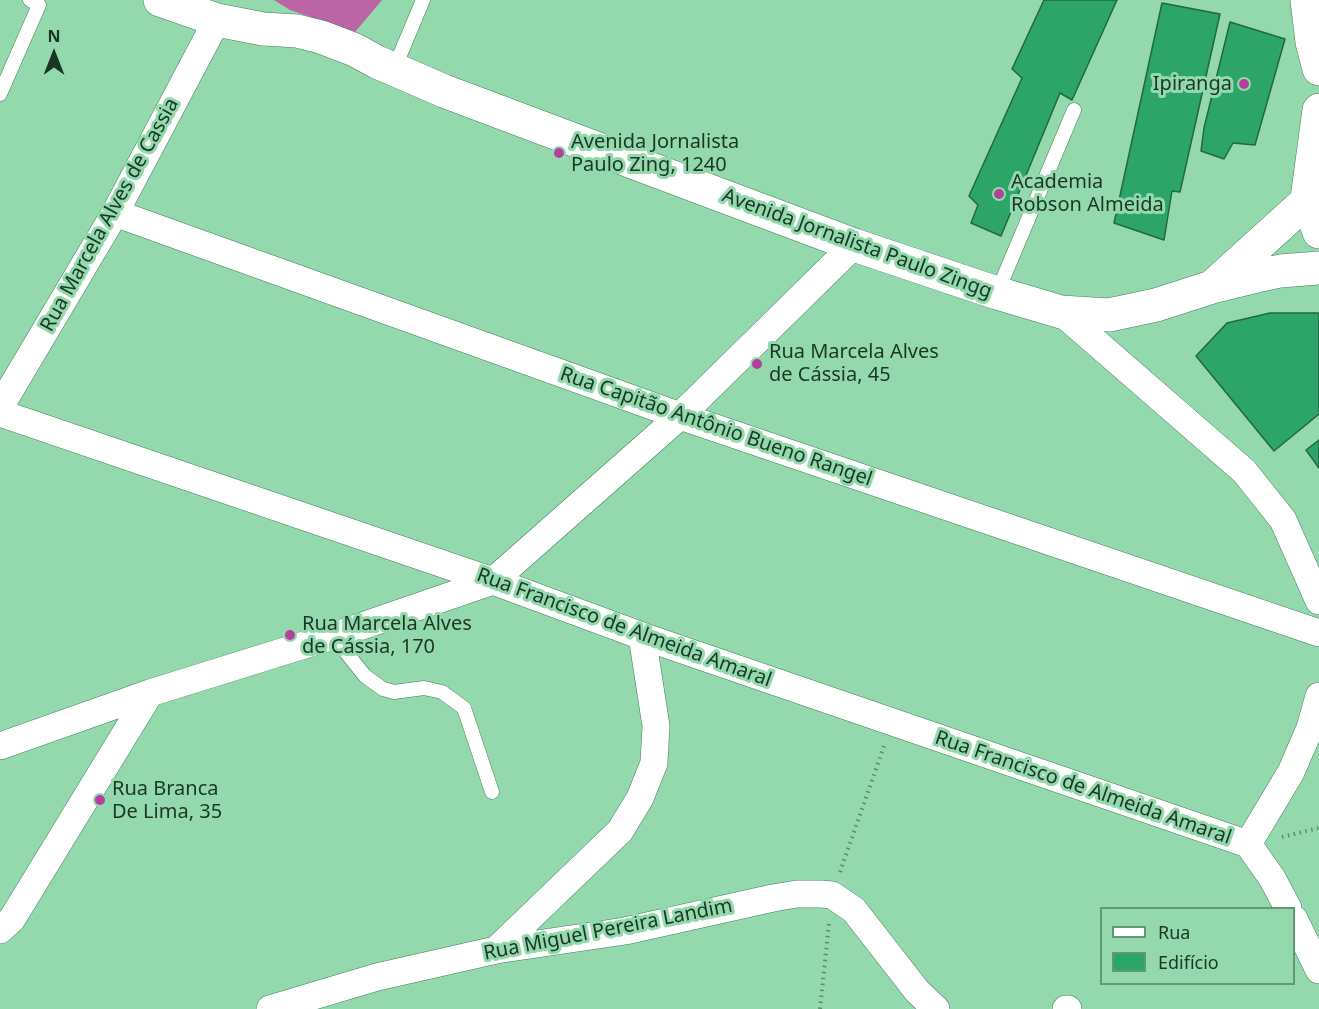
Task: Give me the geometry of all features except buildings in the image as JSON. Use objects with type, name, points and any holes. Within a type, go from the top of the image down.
[{"type":"main road","name":"Avenida Jornalista Paulo Zingg","points":[[160,0],[217,20],[263,29],[285,45],[310,56],[386,66],[444,91],[854,245],[998,294],[1061,312],[1108,315],[1156,306],[1212,287],[1280,271],[1319,268]]},
{"type":"main road","points":[[1307,0],[1312,42],[1319,69]]},
{"type":"main road","points":[[1319,110],[1313,195],[1319,232]]},
{"type":"main road","name":"Avenida Jornalista Paulo Zingg","points":[[1212,287],[1313,195]]},
{"type":"street","name":"Rua Marcela Alves de Cassia","points":[[0,407],[116,213],[217,20]]},
{"type":"street","name":"Rua Capitão Antônio Bueno Rangel","points":[[116,213],[680,416],[1319,633]]},
{"type":"street","points":[[0,746],[150,693],[333,636],[493,581],[680,416],[854,245]]},
{"type":"street","points":[[1061,312],[1244,471],[1284,520],[1319,601]]},
{"type":"street","name":"Rua Francisco de Almeida Amaral","points":[[0,413],[493,581],[642,636],[1248,844]]},
{"type":"street","points":[[496,950],[620,831],[640,798],[654,763],[657,726],[642,636]]},
{"type":"street","points":[[0,930],[12,919],[150,693]]},
{"type":"street","points":[[1287,907],[1272,878],[1248,844],[1290,772],[1310,728],[1319,696]]},
{"type":"street","name":"Rua Miguel Pereira Landim","points":[[270,1009],[377,977],[496,950],[625,931],[797,894],[832,895]]},
{"type":"street","points":[[832,895],[854,910],[917,991],[936,1009]]},
{"type":"street","points":[[1295,923],[1319,970]]},
{"type":"lane","points":[[0,94],[39,5],[30,0]]},
{"type":"lane","points":[[386,66],[423,0]]},
{"type":"lane","points":[[998,294],[1074,110]]},
{"type":"lane","points":[[333,636],[365,676],[383,689],[394,692],[424,688],[442,692],[464,708],[492,792]]},
{"type":"path","points":[[820,1009],[832,895],[892,723]]},
{"type":"shaded area","points":[[274,0],[382,0],[355,32],[290,10]]},
{"type":"place","name":"Ipiranga","points":[[1244,84]]},
{"type":"place","name":"Avenida Jornalista Paulo Zing, 1240","points":[[559,153]]},
{"type":"place","name":"Academia Robson Almeida","points":[[999,194]]},
{"type":"place","name":"Rua Marcela Alves de Cássia, 45","points":[[757,364]]},
{"type":"place","name":"Rua Marcela Alves de Cássia, 170","points":[[290,635]]},
{"type":"place","name":"Rua Branca De Lima, 35","points":[[100,800]]}]
